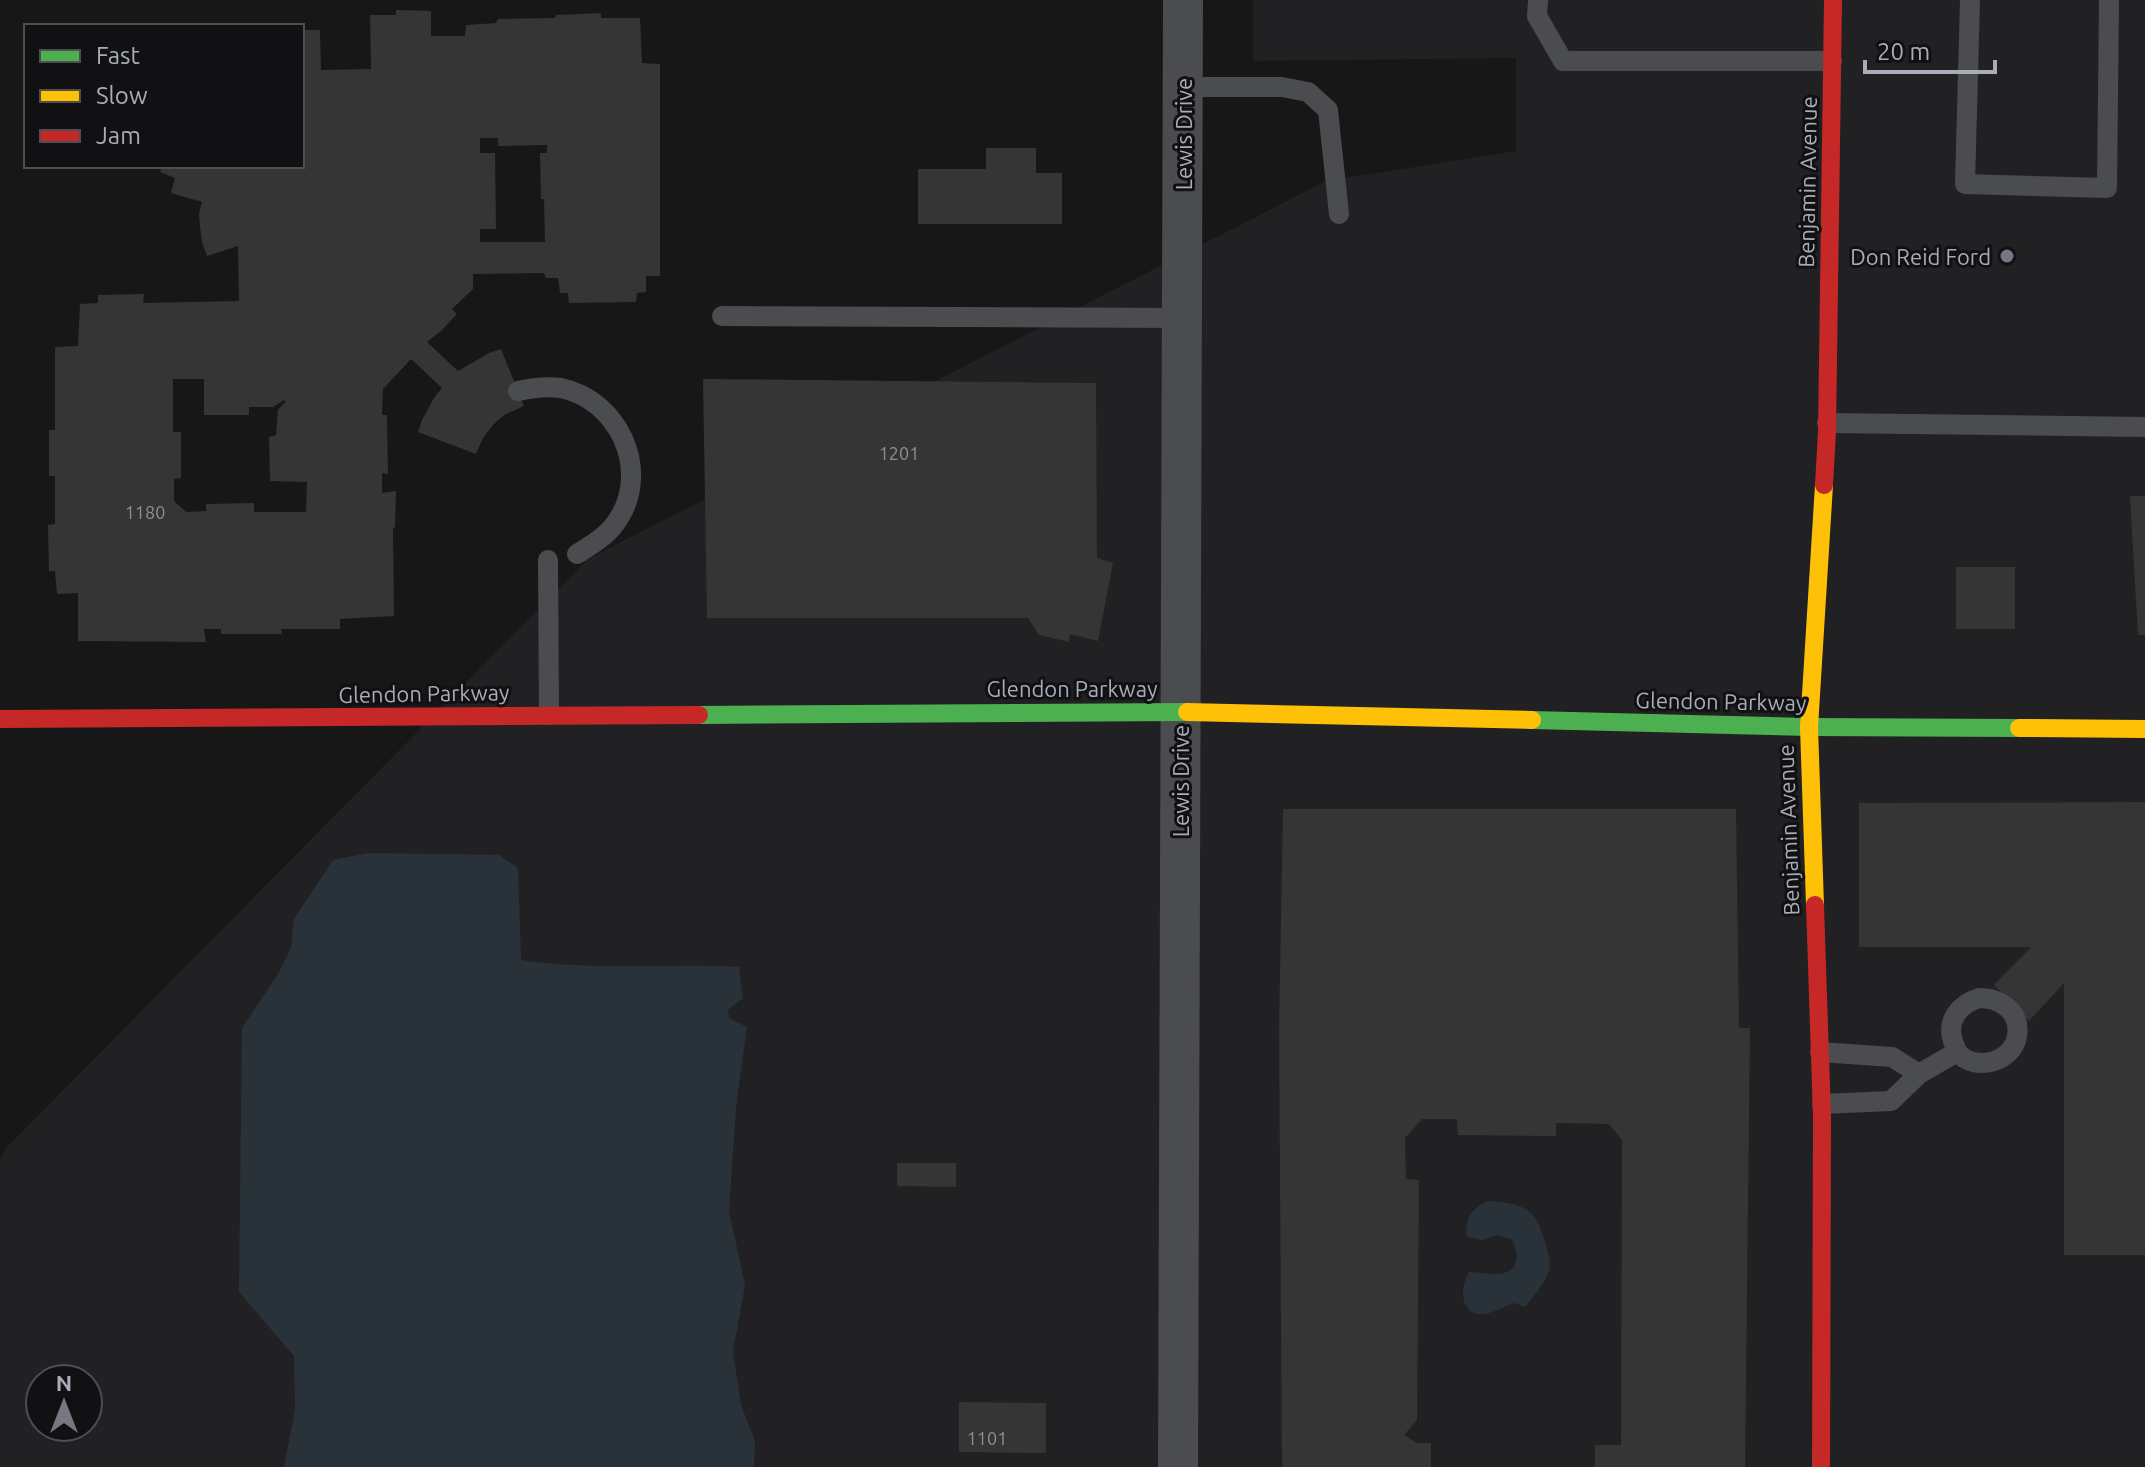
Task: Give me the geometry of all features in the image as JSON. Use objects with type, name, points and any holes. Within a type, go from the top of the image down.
[{"type":"street","name":"Lewis Drive","points":[[1178,1467],[1183,0]]},
{"type":"street","name":"Benjamin Avenue","points":[[1821,1467],[1822,1104],[1809,727],[1827,423],[1833,0]]},
{"type":"street","name":"Glendon Parkway","points":[[0,719],[1180,712],[1809,727],[2145,729]]},
{"type":"lane","points":[[1538,0],[1537,16],[1563,61],[1832,61]]},
{"type":"lane","points":[[1970,0],[1965,184],[2107,188],[2109,0]]},
{"type":"lane","points":[[1183,87],[1282,87],[1308,92],[1328,110],[1339,214]]},
{"type":"lane","points":[[722,316],[1182,318]]},
{"type":"lane","points":[[518,391],[560,388],[586,397],[608,415],[624,438],[631,465],[630,493],[619,519],[601,540],[577,554]]},
{"type":"lane","points":[[1827,423],[2145,427]]},
{"type":"lane","points":[[548,560],[549,715]]},
{"type":"lane","points":[[1820,1052],[1892,1057],[1919,1074]]},
{"type":"lane","points":[[1822,1104],[1891,1101],[1919,1074],[1957,1052]]},
{"type":"shaded area","points":[[1253,0],[2145,0],[2145,1467],[0,1467],[0,1160],[7,1147],[588,559],[1326,181],[1516,151],[1516,58],[1253,61]]},
{"type":"shaded area","points":[[368,853],[499,855],[518,868],[521,960],[603,966],[739,967],[743,998],[728,1010],[729,1018],[747,1027],[736,1107],[729,1211],[745,1285],[733,1352],[741,1405],[755,1441],[754,1467],[284,1467],[295,1410],[294,1356],[239,1292],[242,1028],[278,974],[291,948],[294,919],[333,860]]},
{"type":"shaded area","points":[[1488,1201],[1528,1210],[1542,1233],[1550,1267],[1542,1285],[1525,1307],[1514,1303],[1480,1314],[1467,1308],[1464,1302],[1464,1287],[1469,1272],[1504,1273],[1516,1263],[1511,1239],[1497,1235],[1483,1240],[1467,1237],[1470,1214]]},
{"type":"building","points":[[396,10],[431,11],[431,36],[465,36],[466,25],[496,23],[498,19],[601,13],[601,18],[640,18],[642,63],[660,64],[660,276],[646,276],[646,292],[637,293],[636,302],[569,303],[568,293],[560,293],[558,278],[546,278],[544,273],[473,274],[473,289],[452,309],[457,314],[427,342],[458,371],[501,349],[524,406],[504,415],[493,425],[476,454],[418,432],[442,388],[411,359],[383,389],[382,415],[387,415],[388,474],[382,473],[382,493],[396,491],[393,528],[394,616],[340,619],[340,629],[281,629],[282,634],[221,634],[221,629],[204,629],[206,642],[78,641],[78,593],[57,594],[55,571],[49,571],[48,525],[55,524],[55,476],[49,476],[49,430],[55,430],[55,347],[78,346],[80,304],[98,303],[98,295],[144,294],[143,303],[239,301],[238,246],[207,256],[200,227],[202,202],[171,193],[175,178],[160,172],[161,168],[304,168],[304,30],[320,30],[321,70],[371,69],[370,15],[396,15]],"holes":[[[480,138],[498,138],[498,146],[547,145],[547,153],[540,153],[545,242],[480,242],[480,229],[496,229],[495,153],[480,153]],[[173,379],[204,379],[204,415],[249,415],[249,407],[273,407],[286,401],[278,410],[276,435],[269,437],[270,481],[307,482],[306,512],[254,512],[254,503],[206,504],[206,511],[186,512],[174,501],[174,479],[181,478],[181,432],[173,432]]]},
{"type":"building","points":[[986,148],[1036,148],[1036,173],[1062,173],[1062,224],[918,224],[918,169],[986,169]]},
{"type":"building","points":[[703,379],[1096,383],[1097,558],[1113,563],[1098,641],[1070,634],[1069,642],[1039,635],[1028,618],[707,618]]},
{"type":"building","points":[[2130,496],[2145,496],[2145,635],[2138,635]]},
{"type":"building","points":[[1956,567],[2015,567],[2015,629],[1956,629]]},
{"type":"building","points":[[2145,802],[2145,1255],[2064,1255],[2064,983],[2029,1021],[1994,985],[2031,947],[1859,947],[1859,803]]},
{"type":"building","points":[[1283,809],[1736,809],[1739,1028],[1750,1028],[1745,1467],[1595,1467],[1595,1445],[1621,1445],[1622,1140],[1609,1124],[1556,1123],[1556,1136],[1458,1135],[1457,1119],[1422,1119],[1405,1138],[1406,1179],[1419,1180],[1417,1420],[1404,1435],[1417,1443],[1431,1443],[1431,1467],[1282,1467],[1279,1031]]},
{"type":"building","points":[[897,1163],[956,1163],[956,1187],[897,1186]]},
{"type":"building","points":[[959,1402],[1046,1403],[1046,1453],[959,1452]]},
{"type":"traffic: fast","points":[[699,715],[1187,712]]},
{"type":"traffic: fast","points":[[1532,720],[1809,727],[2019,728]]},
{"type":"traffic: slow","points":[[1815,905],[1809,727],[1824,485]]},
{"type":"traffic: slow","points":[[1187,712],[1532,720]]},
{"type":"traffic: slow","points":[[2019,728],[2145,729]]},
{"type":"traffic: jam","points":[[1824,485],[1833,0]]},
{"type":"traffic: jam","points":[[0,719],[699,715]]},
{"type":"traffic: jam","points":[[1815,905],[1822,1117],[1821,1467]]},
{"type":"place","name":"Don Reid Ford","points":[[2007,256]]}]
